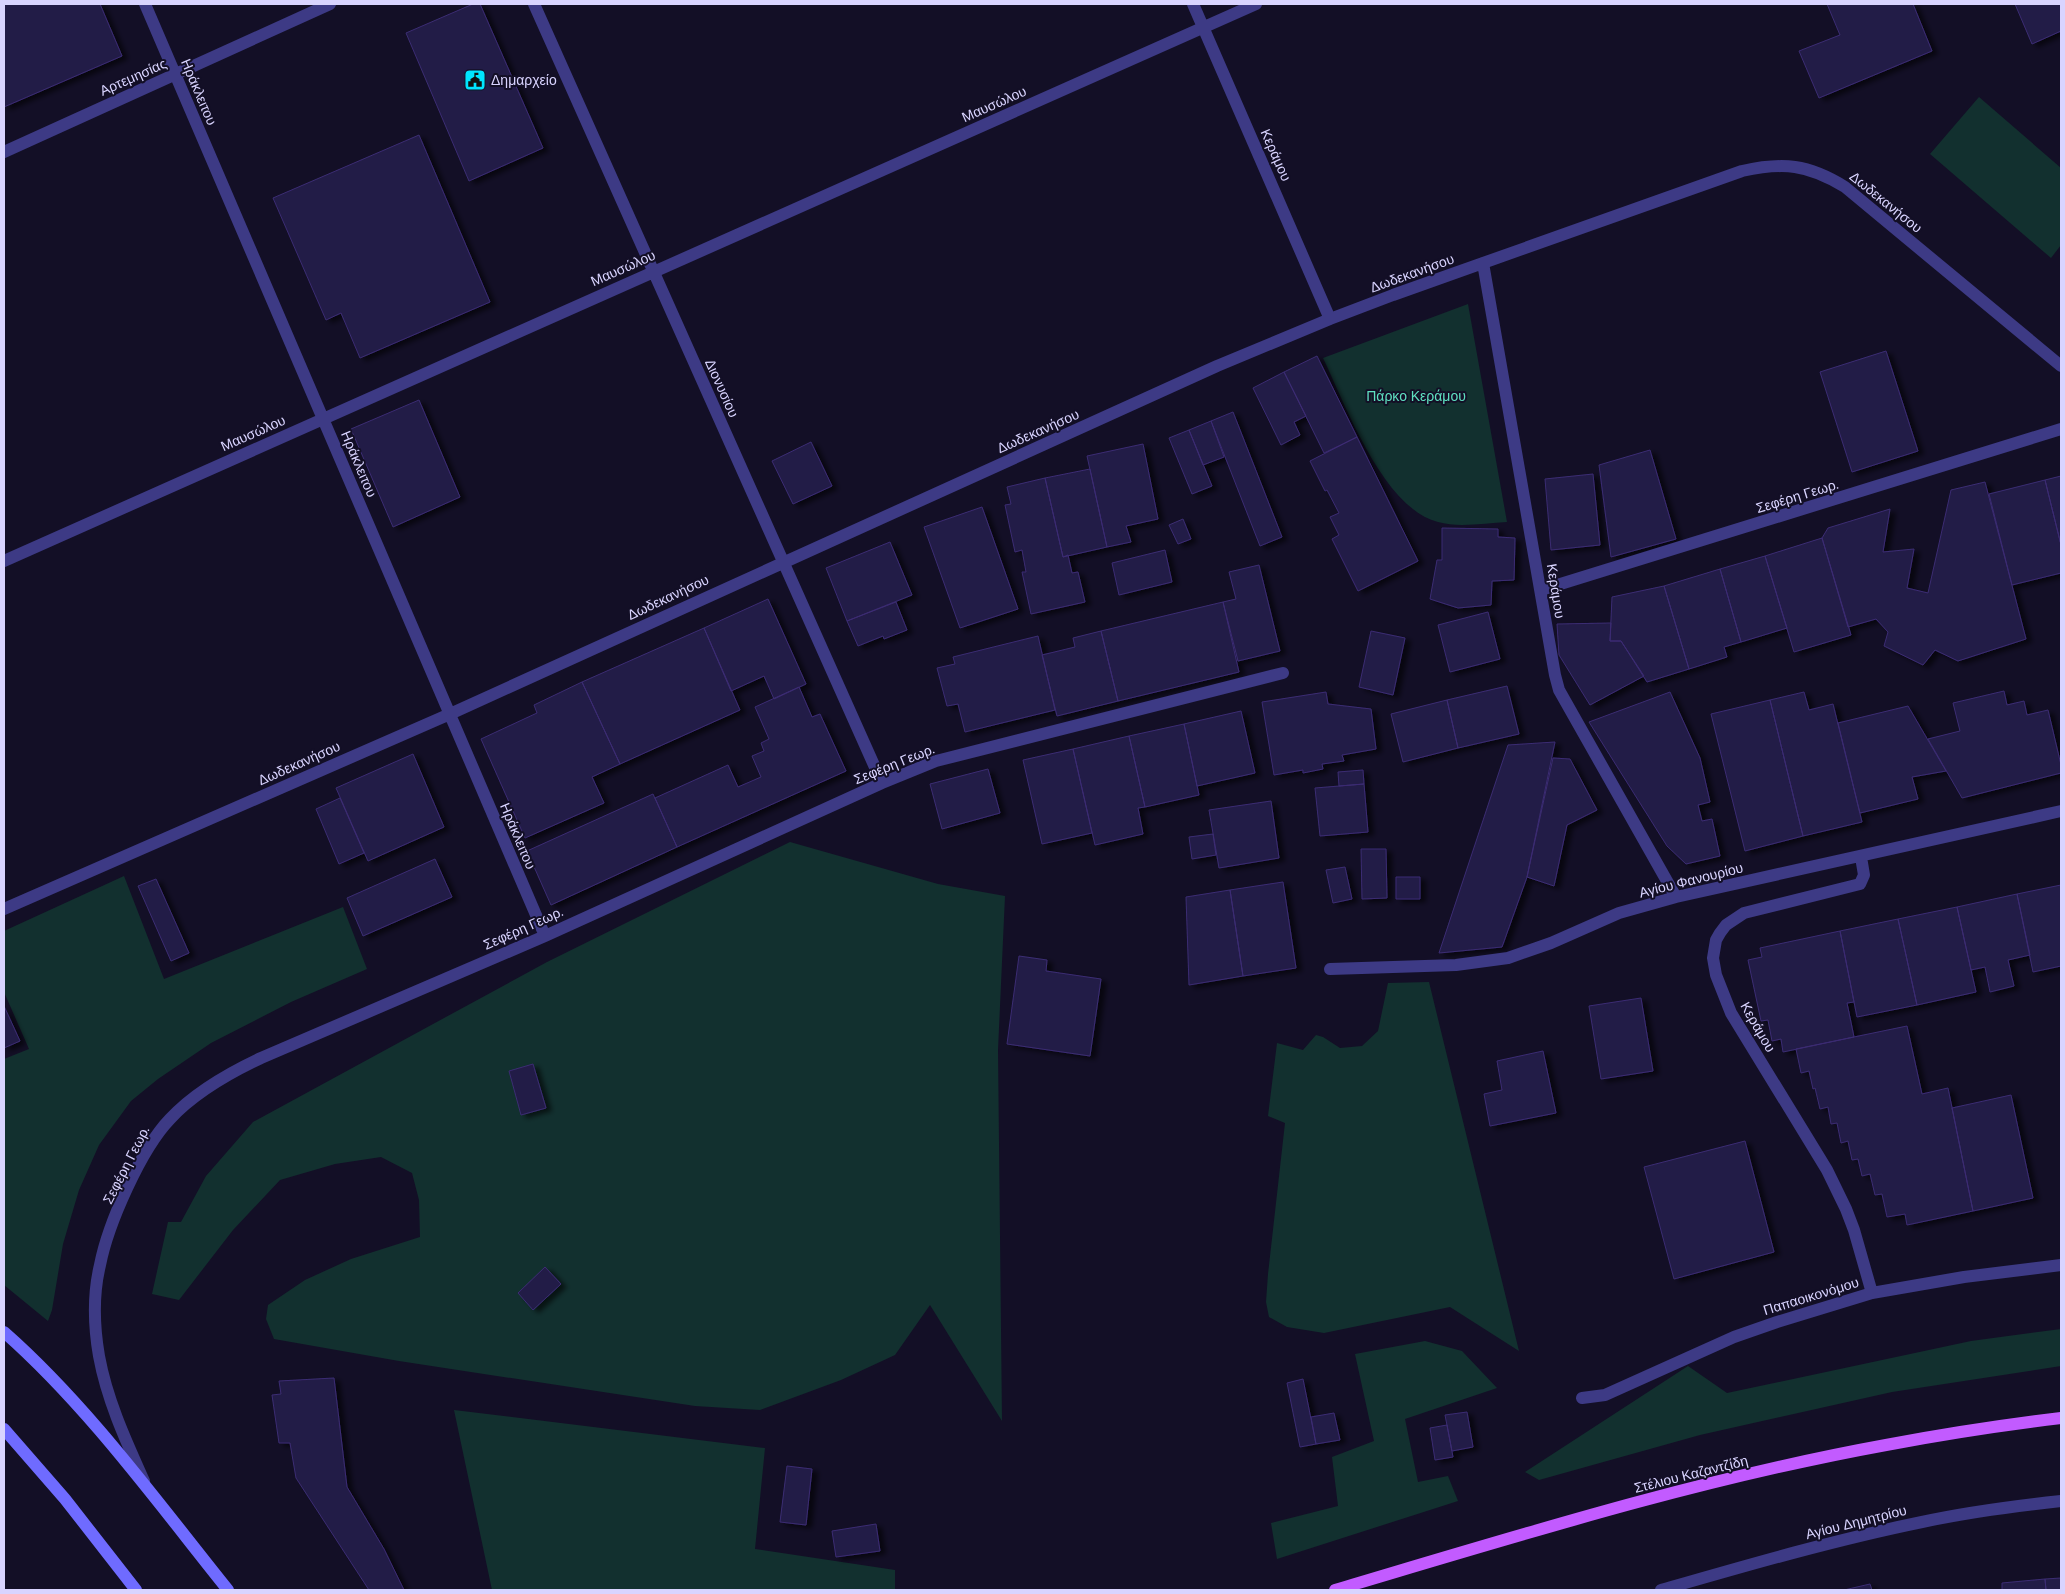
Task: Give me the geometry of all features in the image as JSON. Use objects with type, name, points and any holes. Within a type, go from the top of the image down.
[{"type":"main road","name":"Στέλιου Καζαντζίδη","points":[[1335,1590],[1511,1538],[1728,1480],[1886,1444],[2061,1418]]},
{"type":"street","name":"Ηράκλειτου","points":[[145,4],[544,936]]},
{"type":"street","name":"Αρτεμησίας","points":[[4,152],[330,4]]},
{"type":"street","name":"Διονυσίου","points":[[534,4],[882,783]]},
{"type":"street","name":"Κεράμου","points":[[1194,4],[1330,319]]},
{"type":"street","name":"Μαυσώλου","points":[[4,561],[1256,4]]},
{"type":"street","name":"Δωδεκανήσου","points":[[4,910],[450,714],[783,561],[1217,366],[1330,319],[1742,171],[1778,165],[1796,166],[1829,178],[1845,187],[2061,366]]},
{"type":"street","name":"Κεράμου","points":[[1484,264],[1559,690],[1676,897]]},
{"type":"street","name":"Σεφέρη Γεωρ.","points":[[1541,590],[2061,430]]},
{"type":"street","name":"Σεφέρη Γεωρ.","points":[[149,1492],[118,1420],[103,1377],[95,1312],[100,1265],[105,1247],[130,1184],[157,1133],[187,1102],[241,1068],[544,936],[882,783],[948,758],[1283,673]]},
{"type":"street","name":"Αγίου Φανουρίου","points":[[1330,968],[1456,965],[1508,958],[1551,943],[1619,913],[1676,897],[2061,812]]},
{"type":"street","name":"Κεράμου","points":[[1861,857],[1864,875],[1860,884],[1744,912],[1726,925],[1720,933],[1716,940],[1713,958],[1716,975],[1731,1013],[1827,1170],[1854,1230],[1872,1293]]},
{"type":"street","name":"Παπαοικονόμου","points":[[1582,1398],[1605,1395],[1734,1337],[1872,1293],[1956,1279],[2061,1265]]},
{"type":"street","points":[[4,1332],[61,1388],[149,1492],[228,1590]]},
{"type":"street","points":[[4,1429],[65,1499],[136,1590]]},
{"type":"street","name":"Αγίου Δημητρίου","points":[[1661,1590],[1828,1544],[1922,1522],[2061,1500]]},
{"type":"street","points":[[1707,1577],[1710,1590]]},
{"type":"green space","points":[[1979,97],[2061,168],[2061,245],[2051,258],[1930,154]]},
{"type":"green space","name":"Πάρκο Κεράμου","points":[[1468,304],[1507,522],[1463,525],[1446,524],[1418,513],[1400,497],[1368,453],[1323,358]]},
{"type":"green space","points":[[790,842],[938,884],[1005,896],[998,1050],[1002,1421],[930,1305],[895,1355],[841,1380],[760,1410],[695,1406],[399,1361],[274,1339],[266,1319],[268,1305],[305,1280],[351,1259],[420,1237],[419,1200],[412,1173],[381,1157],[335,1164],[280,1180],[233,1230],[179,1300],[152,1294],[168,1222],[181,1222],[206,1176],[253,1122],[547,962]]},
{"type":"green space","points":[[124,876],[164,979],[343,907],[367,969],[291,1002],[211,1043],[158,1079],[131,1101],[99,1145],[79,1190],[63,1244],[52,1310],[48,1321],[4,1285],[4,1059],[29,1049],[4,992],[4,931]]},
{"type":"green space","points":[[1429,982],[1519,1351],[1450,1307],[1324,1333],[1287,1327],[1269,1317],[1266,1302],[1268,1274],[1285,1123],[1268,1116],[1277,1043],[1303,1050],[1316,1035],[1323,1037],[1340,1048],[1362,1046],[1378,1031],[1388,983]]},
{"type":"green space","points":[[2061,1329],[2061,1366],[1892,1392],[1700,1435],[1539,1480],[1525,1472],[1688,1366],[1727,1393],[1971,1341]]},
{"type":"green space","points":[[1425,1341],[1462,1351],[1497,1388],[1405,1419],[1418,1482],[1448,1476],[1458,1501],[1277,1559],[1271,1523],[1338,1506],[1332,1457],[1374,1441],[1355,1354]]},
{"type":"green space","points":[[454,1410],[765,1448],[755,1549],[895,1570],[895,1590],[492,1590]]},
{"type":"building","points":[[4,4],[100,4],[122,56],[4,107]]},
{"type":"building","points":[[473,4],[480,4],[543,148],[469,181],[406,33]]},
{"type":"building","points":[[1827,4],[1913,4],[1932,51],[1819,98],[1799,51],[1840,35]]},
{"type":"building","points":[[2015,4],[2061,4],[2061,31],[2032,44]]},
{"type":"building","points":[[419,135],[490,302],[360,358],[341,313],[326,320],[273,198]]},
{"type":"building","points":[[1886,351],[1918,451],[1852,472],[1820,372]]},
{"type":"building","points":[[1317,356],[1357,437],[1324,453],[1284,372]]},
{"type":"building","points":[[1284,372],[1306,416],[1294,422],[1300,435],[1281,445],[1253,388]]},
{"type":"building","points":[[419,400],[460,497],[393,527],[351,429]]},
{"type":"building","points":[[1233,412],[1282,537],[1260,546],[1211,421]]},
{"type":"building","points":[[1211,421],[1224,457],[1203,465],[1189,430]]},
{"type":"building","points":[[1189,430],[1212,486],[1192,494],[1169,438]]},
{"type":"building","points":[[1357,437],[1418,561],[1358,591],[1332,539],[1339,535],[1330,517],[1339,513],[1327,490],[1325,491],[1310,461]]},
{"type":"building","points":[[811,442],[832,486],[793,504],[772,461]]},
{"type":"building","points":[[1143,444],[1158,519],[1126,526],[1131,542],[1107,547],[1087,456]]},
{"type":"building","points":[[1650,450],[1676,539],[1611,557],[1599,465]]},
{"type":"building","points":[[1090,469],[1107,547],[1063,557],[1045,478]]},
{"type":"building","points":[[1593,474],[1600,545],[1551,550],[1545,479]]},
{"type":"building","points":[[2061,476],[2061,545],[2045,480]]},
{"type":"building","points":[[1045,478],[1063,557],[1068,555],[1072,573],[1078,572],[1085,602],[1031,614],[1022,572],[1026,572],[1022,550],[1015,552],[1005,505],[1011,504],[1007,487]]},
{"type":"building","points":[[2045,480],[2061,545],[2061,573],[2012,585],[1989,494]]},
{"type":"building","points":[[1985,482],[2026,639],[1958,661],[1935,650],[1923,665],[1884,646],[1888,632],[1876,619],[1848,627],[1822,538],[1828,528],[1890,509],[1883,552],[1914,549],[1907,588],[1928,593],[1951,490]]},
{"type":"building","points":[[982,507],[1018,609],[960,628],[924,527]]},
{"type":"building","points":[[1183,519],[1191,539],[1178,544],[1169,525]]},
{"type":"building","points":[[1442,528],[1498,529],[1498,537],[1515,538],[1514,580],[1492,581],[1491,605],[1458,608],[1430,599],[1437,560],[1442,560]]},
{"type":"building","points":[[1822,538],[1851,635],[1794,652],[1765,556]]},
{"type":"building","points":[[890,542],[912,595],[847,621],[826,568]]},
{"type":"building","points":[[1165,550],[1172,582],[1119,595],[1112,563]]},
{"type":"building","points":[[1765,556],[1787,628],[1741,642],[1720,569]]},
{"type":"building","points":[[1259,565],[1280,651],[1238,661],[1223,602],[1236,599],[1229,572]]},
{"type":"building","points":[[1720,569],[1741,642],[1724,647],[1727,657],[1689,669],[1664,586]]},
{"type":"building","points":[[1664,586],[1689,669],[1647,682],[1621,641],[1610,641],[1612,597]]},
{"type":"building","points":[[768,599],[806,684],[774,699],[764,676],[731,691],[704,628]]},
{"type":"building","points":[[896,602],[907,630],[884,639],[883,636],[858,646],[847,621]]},
{"type":"building","points":[[1223,602],[1239,672],[1118,701],[1101,631]]},
{"type":"building","points":[[1488,612],[1500,659],[1450,672],[1438,625]]},
{"type":"building","points":[[1611,623],[1610,641],[1621,641],[1644,676],[1590,705],[1559,655],[1557,624]]},
{"type":"building","points":[[704,628],[740,710],[620,764],[582,682]]},
{"type":"building","points":[[1101,631],[1118,701],[1057,716],[1042,655],[1075,647],[1073,638]]},
{"type":"building","points":[[1371,631],[1405,638],[1393,695],[1359,687]]},
{"type":"building","points":[[1038,636],[1055,710],[965,732],[958,704],[947,706],[937,668],[955,664],[953,657]]},
{"type":"building","points":[[582,682],[620,764],[592,777],[604,803],[525,838],[481,739],[537,713],[534,705]]},
{"type":"building","points":[[1507,686],[1519,734],[1458,748],[1447,700]]},
{"type":"building","points":[[799,687],[812,717],[820,714],[846,771],[677,847],[655,798],[728,765],[738,787],[761,777],[752,756],[764,751],[761,743],[769,739],[755,707]]},
{"type":"building","points":[[2004,691],[2007,705],[2024,701],[2027,715],[2048,710],[2061,765],[2061,773],[1962,798],[1928,739],[1960,731],[1953,703]]},
{"type":"building","points":[[1326,692],[1328,704],[1371,709],[1376,749],[1342,755],[1344,761],[1322,764],[1323,769],[1303,773],[1303,770],[1274,775],[1262,702]]},
{"type":"building","points":[[1670,692],[1700,758],[1710,802],[1698,805],[1702,821],[1712,819],[1720,856],[1686,864],[1667,846],[1589,722]]},
{"type":"building","points":[[1804,692],[1809,710],[1833,704],[1862,822],[1803,836],[1770,700]]},
{"type":"building","points":[[1447,700],[1458,748],[1403,762],[1391,714]]},
{"type":"building","points":[[1770,700],[1803,836],[1745,851],[1711,714]]},
{"type":"building","points":[[1908,706],[1946,771],[1912,777],[1918,799],[1860,813],[1838,723]]},
{"type":"building","points":[[1241,711],[1255,773],[1197,786],[1184,724]]},
{"type":"building","points":[[1184,724],[1199,795],[1145,807],[1129,736]]},
{"type":"building","points":[[1129,736],[1145,807],[1138,808],[1143,834],[1095,845],[1073,749]]},
{"type":"building","points":[[1555,742],[1527,877],[1502,947],[1439,953],[1508,745]]},
{"type":"building","points":[[1073,749],[1092,833],[1042,844],[1023,760]]},
{"type":"building","points":[[413,754],[444,827],[368,861],[336,788]]},
{"type":"building","points":[[1553,758],[1570,759],[1597,810],[1567,825],[1554,886],[1527,877]]},
{"type":"building","points":[[988,769],[1000,813],[942,829],[930,784]]},
{"type":"building","points":[[1363,770],[1364,784],[1339,786],[1338,772]]},
{"type":"building","points":[[1364,784],[1368,832],[1320,836],[1315,788]]},
{"type":"building","points":[[653,794],[677,847],[551,905],[527,851]]},
{"type":"building","points":[[340,798],[364,853],[339,864],[316,809]]},
{"type":"building","points":[[1271,801],[1279,858],[1219,868],[1209,810]]},
{"type":"building","points":[[1213,834],[1216,855],[1192,859],[1189,837]]},
{"type":"building","points":[[1361,849],[1386,849],[1387,898],[1362,899]]},
{"type":"building","points":[[435,859],[452,897],[363,936],[347,898]]},
{"type":"building","points":[[1345,867],[1352,899],[1333,903],[1326,870]]},
{"type":"building","points":[[1396,877],[1420,877],[1420,899],[1396,899]]},
{"type":"building","points":[[156,879],[189,953],[171,961],[138,886]]},
{"type":"building","points":[[1283,882],[1296,968],[1243,976],[1230,890]]},
{"type":"building","points":[[2061,885],[2061,966],[2033,972],[2017,894]]},
{"type":"building","points":[[1230,890],[1243,976],[1189,985],[1186,897]]},
{"type":"building","points":[[2017,894],[2030,955],[2008,960],[2014,986],[1990,992],[1985,967],[1971,970],[1957,907]]},
{"type":"building","points":[[1957,907],[1976,992],[1917,1005],[1898,919]]},
{"type":"building","points":[[1898,919],[1917,1005],[1857,1017],[1840,931]]},
{"type":"building","points":[[1840,931],[1854,1002],[1847,1003],[1854,1037],[1783,1052],[1781,1039],[1772,1041],[1768,1020],[1761,1021],[1748,960],[1762,957],[1760,948]]},
{"type":"building","points":[[1019,956],[1047,960],[1046,971],[1101,979],[1090,1056],[1007,1044]]},
{"type":"building","points":[[1641,998],[1653,1071],[1601,1079],[1589,1006]]},
{"type":"building","points":[[4,1006],[20,1041],[4,1048]]},
{"type":"building","points":[[1907,1026],[1922,1094],[1948,1088],[1973,1211],[1907,1225],[1905,1214],[1887,1217],[1882,1194],[1875,1195],[1870,1174],[1862,1176],[1858,1159],[1852,1160],[1848,1141],[1841,1143],[1837,1123],[1831,1124],[1828,1107],[1820,1109],[1809,1071],[1801,1073],[1796,1049]]},
{"type":"building","points":[[1543,1051],[1556,1113],[1490,1126],[1484,1094],[1502,1090],[1497,1061]]},
{"type":"building","points":[[533,1064],[546,1108],[521,1115],[509,1071]]},
{"type":"building","points":[[2011,1095],[2033,1198],[1973,1211],[1952,1108]]},
{"type":"building","points":[[1745,1141],[1774,1252],[1674,1279],[1644,1167]]},
{"type":"building","points":[[545,1267],[561,1284],[533,1310],[518,1293]]},
{"type":"building","points":[[334,1378],[347,1487],[384,1549],[404,1590],[369,1590],[296,1478],[290,1443],[279,1443],[272,1395],[281,1394],[279,1381]]},
{"type":"building","points":[[1303,1379],[1316,1444],[1300,1447],[1287,1383]]},
{"type":"building","points":[[1467,1412],[1473,1447],[1452,1451],[1445,1415]]},
{"type":"building","points":[[1334,1413],[1340,1440],[1316,1444],[1311,1417]]},
{"type":"building","points":[[1447,1425],[1453,1457],[1435,1460],[1430,1428]]},
{"type":"building","points":[[787,1466],[812,1469],[806,1525],[780,1522]]},
{"type":"building","points":[[876,1524],[880,1551],[836,1557],[832,1531]]},
{"type":"building","points":[[2061,1578],[2061,1590],[2046,1590],[2045,1579]]},
{"type":"building","points":[[2045,1579],[2046,1590],[2002,1590],[2002,1583]]},
{"type":"building","points":[[1870,1584],[1872,1590],[1844,1590]]},
{"type":"place","name":"Δημαρχείο","points":[[475,80]]}]
